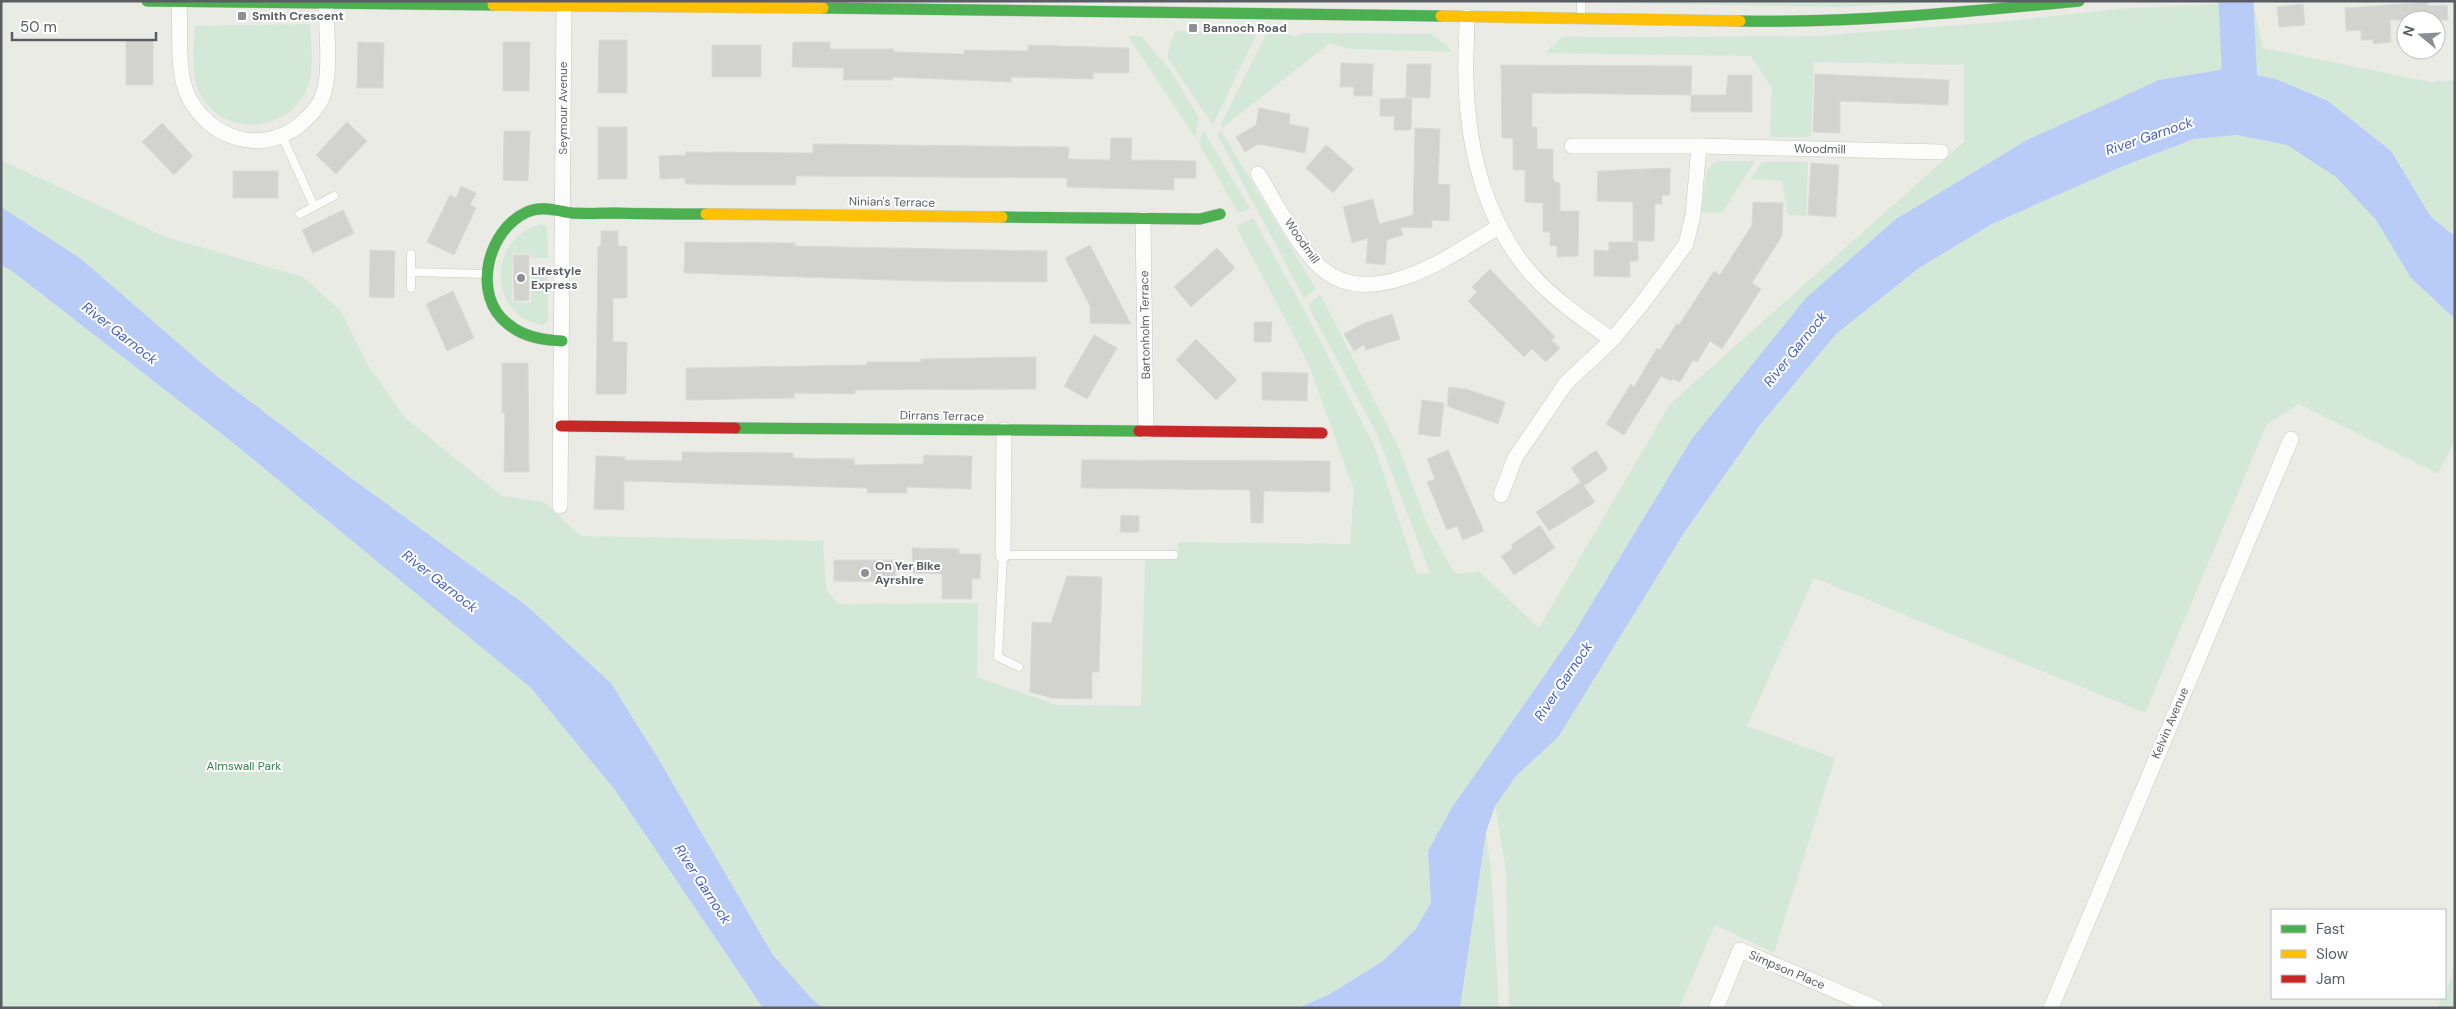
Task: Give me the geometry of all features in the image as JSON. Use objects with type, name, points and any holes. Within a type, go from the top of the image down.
[{"type":"main road","points":[[147,1],[564,6],[902,5],[1182,7],[1467,17],[1581,17],[1815,22],[1921,16],[2079,1]]},
{"type":"main road","points":[[562,341],[526,335],[505,321],[495,310],[489,294],[488,274],[490,258],[496,242],[514,220],[528,212],[540,209],[563,211]]},
{"type":"main road","name":"Ninian's Terrace","points":[[563,211],[1200,219],[1220,214]]},
{"type":"main road","name":"Dirrans Terrace","points":[[561,426],[1322,433]]},
{"type":"street","points":[[179,2],[182,71],[186,94],[200,116],[218,132],[241,141],[266,141],[289,133],[308,118],[322,98],[326,74],[326,3]]},
{"type":"street","name":"Seymour Avenue","points":[[560,506],[564,6]]},
{"type":"street","points":[[1467,17],[1466,81],[1474,157],[1481,184],[1513,251],[1534,278],[1559,301],[1612,340]]},
{"type":"street","name":"Woodmill","points":[[1572,146],[1699,146],[1941,152]]},
{"type":"street","points":[[1500,495],[1515,458],[1566,383],[1612,340],[1641,305],[1686,244],[1694,214],[1699,146]]},
{"type":"street","name":"Woodmill","points":[[1258,174],[1310,255],[1334,277],[1349,281],[1382,283],[1422,272],[1500,226]]},
{"type":"street","name":"Bartonholm Terrace","points":[[1143,218],[1146,431]]},
{"type":"street","points":[[1002,555],[1004,430]]},
{"type":"street","name":"Kelvin Avenue","points":[[2051,1008],[2291,439]]},
{"type":"street","name":"Simpson Place","points":[[1716,1008],[1740,950],[1868,1006]]},
{"type":"lane","points":[[1581,1],[1581,17]]},
{"type":"lane","points":[[282,136],[314,206]]},
{"type":"lane","points":[[300,214],[334,196]]},
{"type":"lane","points":[[411,254],[411,288]]},
{"type":"lane","points":[[411,272],[488,274]]},
{"type":"lane","points":[[1018,667],[998,657],[1002,555],[1174,555]]},
{"type":"green space","points":[[1491,1],[1965,1],[1838,7]]},
{"type":"green space","points":[[2253,2],[2263,48],[2430,82],[2455,80],[2455,236],[2431,217],[2391,151],[2328,101],[2276,79],[2225,69],[2159,80],[2027,140],[1896,219],[1691,440],[1574,633],[1451,809],[1428,851],[1431,902],[1416,929],[1383,961],[1328,995],[1298,1008],[823,1008],[812,999],[773,955],[659,760],[611,683],[527,606],[351,478],[214,374],[80,258],[1,207],[1,160],[166,237],[303,277],[340,310],[368,365],[404,417],[502,496],[544,502],[581,536],[823,541],[826,589],[838,604],[978,603],[977,677],[1057,705],[1141,706],[1145,560],[1177,560],[1178,542],[1350,544],[1354,490],[1308,363],[1236,226],[1253,218],[1302,306],[1374,445],[1417,574],[1430,573],[1377,434],[1308,306],[1320,294],[1399,448],[1427,524],[1455,574],[1480,572],[1539,628],[1670,404],[1964,142],[1964,65],[1814,62],[1811,137],[1770,137],[1772,88],[1751,56],[1545,53],[1562,37],[1814,36],[1999,22],[2117,9]]},
{"type":"green space","points":[[310,24],[312,56],[311,73],[307,89],[297,104],[284,116],[268,122],[251,124],[234,122],[219,115],[206,103],[197,87],[194,72],[195,26]]},
{"type":"green space","points":[[1175,31],[1255,32],[1255,37],[1213,125],[1168,58],[1169,47]]},
{"type":"green space","points":[[1285,33],[1296,37],[1302,33],[1431,34],[1447,45],[1450,52],[1350,49],[1330,43],[1222,128],[1221,125],[1266,34]]},
{"type":"green space","points":[[1128,36],[1141,36],[1170,70],[1199,118],[1195,137]]},
{"type":"green space","points":[[1203,130],[1250,209],[1238,213],[1199,143]]},
{"type":"green space","points":[[1221,131],[1316,289],[1304,298],[1217,134]]},
{"type":"green space","points":[[2237,135],[2287,145],[2336,177],[2376,220],[2411,278],[2455,319],[2455,440],[2438,474],[2299,404],[2267,424],[2145,713],[1814,578],[1747,726],[1835,758],[1774,953],[1715,925],[1679,1008],[1509,1008],[1506,870],[1495,806],[1516,776],[1559,736],[1684,533],[1760,425],[1836,334],[1919,268],[1992,224],[2121,167],[2194,139]]},
{"type":"green space","points":[[1717,161],[1755,161],[1722,213],[1701,212],[1707,170]]},
{"type":"green space","points":[[1762,162],[1808,162],[1806,216],[1788,215],[1782,181],[1750,179]]},
{"type":"green space","points":[[542,224],[547,227],[548,258],[531,258],[530,253],[512,254],[512,302],[531,303],[531,267],[547,267],[548,321],[544,325],[526,320],[512,309],[504,294],[501,278],[503,261],[510,245],[523,232]]},
{"type":"green space","name":"Almswall Park","points":[[1,265],[12,271],[232,442],[531,688],[615,790],[763,1008],[1,1008]]},
{"type":"green space","points":[[1486,832],[1491,872],[1499,1008],[1460,1008]]},
{"type":"green space","points":[[2455,970],[2455,1008],[2437,1008],[2442,999],[2446,999],[2446,990]]},
{"type":"water","name":"River Garnock","points":[[2225,69],[2276,79],[2328,101],[2391,151],[2431,217],[2455,236],[2455,319],[2411,278],[2376,220],[2336,177],[2287,145],[2237,135],[2194,139],[2121,167],[1992,224],[1919,268],[1836,334],[1760,425],[1684,533],[1559,736],[1516,776],[1495,806],[1486,832],[1460,1008],[1298,1008],[1328,995],[1383,961],[1416,929],[1431,902],[1428,851],[1451,809],[1574,633],[1691,440],[1807,297],[1896,219],[2027,140],[2159,80]]},
{"type":"water","name":"River Garnock","points":[[1,207],[80,258],[214,374],[351,478],[527,606],[611,683],[659,760],[773,955],[812,999],[823,1008],[763,1008],[615,790],[531,688],[232,442],[12,271],[1,265]]},
{"type":"building","points":[[2428,2],[2428,6],[2447,5],[2448,20],[2446,20],[2446,10],[2396,10],[2396,20],[2390,20],[2391,42],[2373,44],[2373,40],[2361,40],[2361,30],[2346,31],[2345,8]]},
{"type":"building","points":[[2303,4],[2305,25],[2279,27],[2277,7]]},
{"type":"building","points":[[126,40],[153,40],[153,85],[126,85]]},
{"type":"building","points":[[599,40],[627,40],[627,93],[598,93]]},
{"type":"building","points":[[358,42],[384,43],[383,88],[357,88]]},
{"type":"building","points":[[503,42],[530,42],[529,91],[503,91]]},
{"type":"building","points":[[793,42],[830,42],[830,49],[894,49],[894,52],[964,54],[964,50],[1028,51],[1028,45],[1129,48],[1129,73],[1093,73],[1093,79],[1011,77],[1011,82],[893,77],[893,80],[843,80],[844,68],[792,67]]},
{"type":"building","points":[[712,45],[761,45],[761,77],[712,77]]},
{"type":"building","points":[[1341,63],[1373,64],[1372,96],[1354,96],[1354,87],[1340,87]]},
{"type":"building","points":[[1407,64],[1431,64],[1430,98],[1406,97]]},
{"type":"building","points":[[1501,65],[1692,66],[1691,95],[1532,93],[1532,127],[1537,127],[1537,149],[1553,149],[1553,178],[1555,182],[1560,183],[1560,211],[1579,211],[1578,256],[1557,257],[1557,246],[1550,246],[1550,232],[1543,232],[1543,203],[1525,202],[1525,170],[1513,170],[1513,138],[1502,138]]},
{"type":"building","points":[[1815,74],[1949,80],[1948,105],[1840,101],[1840,133],[1813,132]]},
{"type":"building","points":[[1728,75],[1752,75],[1752,112],[1691,112],[1691,95],[1726,95]]},
{"type":"building","points":[[1412,98],[1411,130],[1394,130],[1394,116],[1380,116],[1380,99]]},
{"type":"building","points":[[1259,108],[1290,114],[1289,124],[1309,128],[1305,153],[1258,144],[1245,152],[1236,137],[1256,125]]},
{"type":"building","points":[[347,122],[367,141],[336,174],[316,155]]},
{"type":"building","points":[[162,123],[193,156],[174,175],[142,142]]},
{"type":"building","points":[[598,127],[627,127],[627,179],[598,179]]},
{"type":"building","points":[[1415,128],[1440,129],[1438,184],[1450,185],[1449,221],[1432,220],[1432,228],[1400,227],[1403,235],[1387,240],[1385,265],[1366,263],[1368,238],[1352,243],[1343,207],[1373,199],[1379,224],[1413,215]]},
{"type":"building","points":[[504,131],[530,131],[528,181],[503,180]]},
{"type":"building","points":[[1111,138],[1132,138],[1131,160],[1196,161],[1196,178],[1174,178],[1174,190],[1067,187],[1067,178],[796,176],[796,185],[685,184],[685,178],[660,179],[659,156],[686,155],[686,152],[813,153],[813,144],[1069,147],[1068,159],[1110,160]]},
{"type":"building","points":[[1326,145],[1354,169],[1333,193],[1306,168]]},
{"type":"building","points":[[1811,163],[1839,165],[1836,217],[1808,215]]},
{"type":"building","points":[[1670,168],[1670,195],[1662,195],[1662,204],[1655,204],[1654,241],[1633,241],[1633,202],[1597,201],[1598,171]]},
{"type":"building","points":[[233,171],[278,171],[278,198],[233,198]]},
{"type":"building","points":[[461,186],[476,193],[470,205],[476,208],[454,255],[427,242],[450,195],[456,198]]},
{"type":"building","points":[[1753,202],[1783,203],[1782,236],[1752,283],[1761,289],[1722,349],[1710,341],[1697,362],[1693,360],[1680,382],[1672,379],[1671,381],[1661,376],[1624,435],[1606,424],[1631,384],[1634,387],[1657,348],[1660,350],[1677,323],[1679,325],[1714,271],[1720,275],[1752,225]]},
{"type":"building","points":[[343,210],[354,233],[313,253],[302,230]]},
{"type":"building","points":[[601,231],[618,231],[618,246],[627,246],[627,298],[613,298],[613,342],[627,342],[626,394],[596,394],[598,246],[601,246]]},
{"type":"building","points":[[685,242],[795,243],[795,246],[1047,251],[1047,282],[917,281],[684,273]]},
{"type":"building","points":[[1609,242],[1638,242],[1638,261],[1630,261],[1630,277],[1594,276],[1594,250],[1609,251]]},
{"type":"building","points":[[1090,245],[1131,324],[1090,323],[1090,306],[1065,258]]},
{"type":"building","points":[[1217,248],[1235,268],[1191,307],[1174,287]]},
{"type":"building","points":[[370,250],[395,251],[394,298],[369,297]]},
{"type":"building","name":"Lifestyle Express","points":[[513,255],[529,255],[529,300],[514,301]]},
{"type":"building","points":[[1490,269],[1555,337],[1551,340],[1560,348],[1546,362],[1532,349],[1524,357],[1468,301],[1477,292],[1472,287]]},
{"type":"building","points":[[453,291],[474,338],[447,351],[426,304]]},
{"type":"building","points":[[1392,314],[1400,339],[1366,350],[1364,345],[1354,351],[1344,334],[1362,324]]},
{"type":"building","points":[[1254,322],[1272,322],[1271,342],[1254,342]]},
{"type":"building","points":[[1094,335],[1117,348],[1087,399],[1064,386]]},
{"type":"building","points":[[1196,339],[1237,380],[1216,400],[1176,360]]},
{"type":"building","points":[[1036,357],[1036,389],[855,390],[855,394],[794,393],[794,398],[686,400],[686,368],[867,365],[867,362],[921,362],[921,359]]},
{"type":"building","points":[[502,363],[528,363],[529,472],[504,472],[505,413],[502,413]]},
{"type":"building","points":[[1262,372],[1308,373],[1307,401],[1262,400]]},
{"type":"building","points":[[1449,387],[1466,389],[1505,402],[1498,424],[1447,406]]},
{"type":"building","points":[[1422,400],[1444,403],[1440,437],[1418,434]]},
{"type":"building","points":[[1448,450],[1484,531],[1463,540],[1457,526],[1447,530],[1427,482],[1435,479],[1427,459]]},
{"type":"building","points":[[1596,450],[1608,469],[1584,486],[1595,502],[1549,531],[1536,512],[1581,482],[1571,468]]},
{"type":"building","points":[[682,452],[793,453],[793,458],[854,459],[854,465],[923,464],[924,455],[972,456],[971,489],[907,487],[907,493],[867,493],[867,488],[624,481],[624,510],[594,509],[596,456],[625,457],[625,460],[682,461]]},
{"type":"building","points":[[1082,460],[1330,461],[1330,492],[1264,491],[1263,523],[1251,523],[1250,490],[1081,488]]},
{"type":"building","points":[[1121,515],[1139,516],[1139,532],[1120,532]]},
{"type":"building","points":[[1540,525],[1555,548],[1514,575],[1501,556],[1513,548],[1511,545]]},
{"type":"building","name":"On Yer Bike Ayrshire","points":[[912,548],[959,549],[959,554],[981,554],[980,579],[972,579],[972,599],[942,599],[942,574],[913,573]]},
{"type":"building","points":[[834,560],[896,560],[896,582],[834,581]]},
{"type":"building","points":[[1067,576],[1102,577],[1099,672],[1092,672],[1092,699],[1052,698],[1030,692],[1032,622],[1051,623]]},
{"type":"waterway","points":[[2236,1],[2241,106]]},
{"type":"traffic: fast","points":[[147,1],[493,5]]},
{"type":"traffic: fast","points":[[1740,21],[1868,18],[1952,13],[2079,1]]},
{"type":"traffic: fast","points":[[823,8],[1441,16]]},
{"type":"traffic: fast","points":[[562,341],[548,340],[520,332],[508,324],[497,312],[490,297],[487,281],[489,264],[494,248],[502,233],[513,221],[527,212],[538,209],[572,213],[706,214]]},
{"type":"traffic: fast","points":[[1002,217],[1200,219],[1220,214]]},
{"type":"traffic: fast","points":[[735,428],[1139,431]]},
{"type":"traffic: slow","points":[[493,5],[823,8]]},
{"type":"traffic: slow","points":[[1441,16],[1740,21]]},
{"type":"traffic: slow","points":[[706,214],[1002,217]]},
{"type":"traffic: jam","points":[[561,426],[735,428]]},
{"type":"traffic: jam","points":[[1139,431],[1322,433]]},
{"type":"place","name":"Smith Crescent","points":[[242,16]]},
{"type":"place","name":"Bannoch Road","points":[[1193,28]]},
{"type":"place","name":"Lifestyle Express","points":[[521,278]]},
{"type":"place","name":"On Yer Bike Ayrshire","points":[[865,573]]}]
